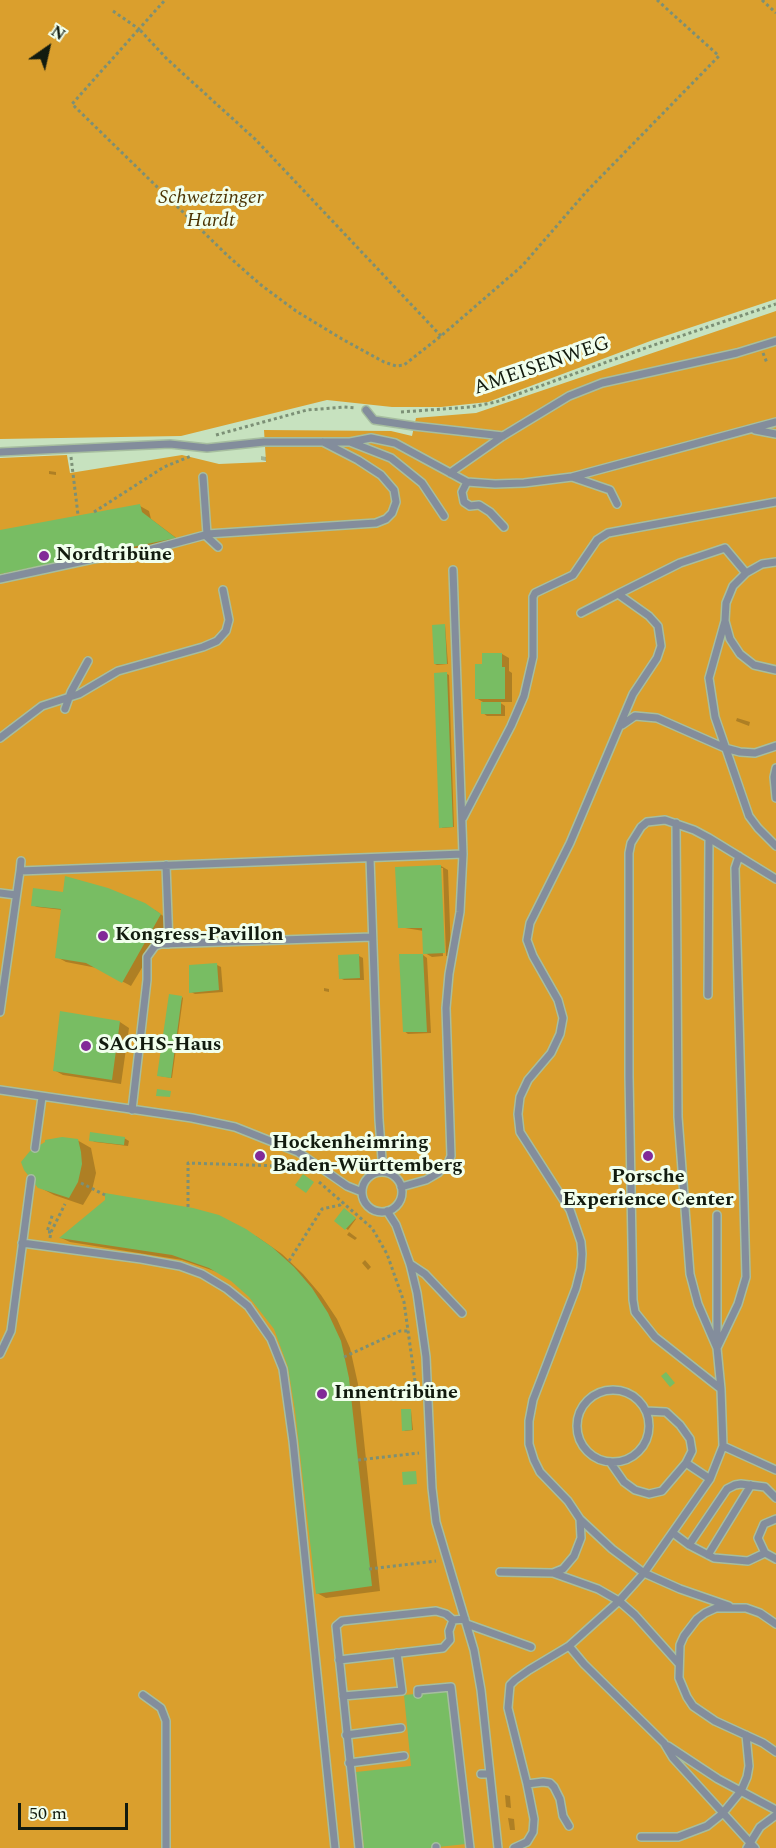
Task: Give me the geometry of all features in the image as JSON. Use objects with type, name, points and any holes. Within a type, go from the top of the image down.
[{"type":"lane","points":[[450,473],[503,436],[569,396],[602,383],[776,341]]},
{"type":"lane","points":[[366,410],[374,420],[503,436]]},
{"type":"lane","points":[[0,452],[170,444],[207,448],[264,442],[321,440],[350,442],[371,438],[394,443],[468,482],[514,483],[572,477],[776,422]]},
{"type":"lane","points":[[751,429],[776,434]]},
{"type":"lane","points":[[0,579],[93,559],[138,553],[206,534],[376,523],[386,519],[392,513],[396,502],[394,490],[381,475],[321,440]]},
{"type":"lane","points":[[350,442],[391,458],[422,483],[444,516]]},
{"type":"lane","points":[[203,477],[206,534],[218,547]]},
{"type":"lane","points":[[572,477],[610,490],[617,504]]},
{"type":"lane","points":[[468,482],[462,492],[464,501],[470,506],[479,505],[490,512],[504,527]]},
{"type":"lane","points":[[462,820],[524,696],[533,657],[533,597],[535,593],[573,575],[597,540],[608,533],[776,502]]},
{"type":"lane","points":[[581,614],[680,563],[725,548],[746,573]]},
{"type":"lane","points":[[776,562],[762,564],[746,573],[733,586],[726,603],[725,621],[709,678],[715,717],[749,816],[776,846]]},
{"type":"lane","points":[[401,1187],[426,1180],[438,1173],[448,1163],[451,1156],[446,1008],[460,912],[463,854],[453,570]]},
{"type":"lane","points":[[0,738],[42,706],[79,694],[118,671],[217,641],[226,631],[229,620],[223,590]]},
{"type":"lane","points":[[618,594],[649,616],[658,626],[661,636],[657,658],[633,694],[570,843],[530,923],[527,940],[532,956],[558,1000],[563,1018],[560,1034],[551,1053],[528,1080],[520,1097],[518,1114],[520,1132],[570,1210],[581,1242],[581,1268],[576,1288],[533,1400],[528,1431],[534,1460],[540,1472],[568,1501],[580,1519],[612,1549],[644,1573],[731,1607]]},
{"type":"lane","points":[[725,621],[730,639],[740,654],[754,664],[776,670]]},
{"type":"lane","points":[[65,709],[88,661]]},
{"type":"lane","points":[[621,725],[635,716],[657,718],[725,748],[740,752],[755,753],[776,746]]},
{"type":"lane","points":[[776,768],[774,777],[776,798]]},
{"type":"lane","points":[[721,1389],[655,1336],[635,1312],[629,1076],[629,853],[635,835],[647,822],[664,820],[709,838],[776,879]]},
{"type":"lane","points":[[676,823],[678,1117],[690,1274],[698,1304],[717,1348]]},
{"type":"lane","points":[[708,994],[709,838]]},
{"type":"lane","points":[[20,871],[463,854]]},
{"type":"lane","points":[[717,1348],[738,1304],[746,1277],[735,868],[740,856]]},
{"type":"lane","points":[[370,858],[383,1172]]},
{"type":"lane","points":[[0,1012],[21,861]]},
{"type":"lane","points":[[166,865],[170,944]]},
{"type":"lane","points":[[0,892],[16,895]]},
{"type":"lane","points":[[132,1110],[147,980],[147,957],[155,946],[372,937]]},
{"type":"lane","points":[[0,1090],[192,1118],[235,1127],[298,1152],[347,1186],[362,1192]]},
{"type":"lane","points":[[35,1148],[42,1097]]},
{"type":"lane","points":[[383,1172],[394,1176],[401,1187],[400,1199],[387,1211],[374,1210],[368,1206],[362,1192],[365,1181],[370,1176],[383,1172]]},
{"type":"lane","points":[[0,1354],[11,1330],[31,1179]]},
{"type":"lane","points":[[387,1211],[396,1225],[410,1263],[417,1293],[426,1357],[432,1488],[436,1522],[466,1622],[481,1690],[498,1848]]},
{"type":"lane","points":[[515,1848],[527,1842],[533,1832],[534,1819],[508,1708],[510,1685],[529,1670],[569,1646],[619,1601],[644,1573],[710,1479],[723,1446],[717,1348],[717,1215]]},
{"type":"lane","points":[[22,1243],[141,1259],[180,1266],[202,1274],[227,1289],[248,1306],[261,1321],[271,1339],[283,1369],[293,1441],[335,1848]]},
{"type":"lane","points":[[410,1263],[425,1274],[462,1313]]},
{"type":"lane","points":[[606,1390],[617,1390],[629,1393],[639,1401],[650,1423],[643,1447],[634,1456],[623,1461],[610,1462],[599,1460],[589,1454],[577,1434],[576,1422],[579,1411],[586,1401],[606,1390]]},
{"type":"lane","points":[[610,1462],[624,1482],[635,1490],[649,1494],[662,1491],[686,1463],[692,1451],[690,1439],[680,1425],[666,1412],[646,1411]]},
{"type":"lane","points":[[723,1446],[776,1470]]},
{"type":"lane","points":[[686,1463],[710,1479]]},
{"type":"lane","points":[[689,1545],[728,1490],[741,1484],[765,1487],[776,1498]]},
{"type":"lane","points":[[708,1555],[751,1485]]},
{"type":"lane","points":[[553,1574],[563,1569],[574,1556],[581,1538],[580,1519]]},
{"type":"lane","points":[[776,1519],[764,1524],[759,1533],[760,1544],[765,1553],[776,1559]]},
{"type":"lane","points":[[673,1533],[689,1545],[714,1558],[748,1561],[765,1553]]},
{"type":"lane","points":[[500,1572],[553,1574],[584,1583],[619,1601],[635,1615],[679,1664]]},
{"type":"lane","points":[[776,1624],[760,1613],[746,1608],[716,1608],[697,1618],[684,1636],[680,1646],[679,1664],[679,1678],[693,1706],[715,1721],[776,1752]]},
{"type":"lane","points":[[359,1848],[336,1626],[342,1621],[436,1611],[446,1614],[453,1620],[466,1622],[531,1647]]},
{"type":"lane","points":[[339,1660],[443,1648],[450,1640],[448,1631],[453,1620]]},
{"type":"lane","points":[[569,1646],[584,1664],[664,1743],[700,1768],[776,1810]]},
{"type":"lane","points":[[343,1696],[402,1691],[397,1653]]},
{"type":"lane","points":[[418,1694],[418,1690],[451,1686],[470,1848]]},
{"type":"lane","points":[[143,1695],[161,1708],[166,1721],[166,1848]]},
{"type":"lane","points":[[346,1735],[401,1728]]},
{"type":"lane","points":[[641,1837],[678,1837],[707,1826],[722,1814],[741,1791],[749,1766],[746,1735]]},
{"type":"lane","points":[[664,1743],[673,1758],[750,1846],[760,1827],[776,1815]]},
{"type":"lane","points":[[349,1763],[404,1756]]},
{"type":"lane","points":[[481,1774],[490,1774]]},
{"type":"lane","points":[[527,1784],[550,1783],[560,1799],[563,1816],[569,1826]]},
{"type":"path","points":[[165,0],[72,104],[228,256],[296,311],[342,339],[396,366],[404,365],[441,336],[522,266],[586,192],[719,56],[657,0]]},
{"type":"path","points":[[762,0],[776,13]]},
{"type":"path","points":[[113,11],[138,29],[167,59],[255,139],[441,336]]},
{"type":"path","name":"AMEISENWEG","points":[[391,413],[471,407],[496,402],[776,304]]},
{"type":"path","points":[[207,438],[307,410],[344,407],[366,410]]},
{"type":"path","points":[[94,512],[164,467],[183,461],[207,448]]},
{"type":"path","points":[[70,449],[78,515]]},
{"type":"path","points":[[188,1207],[188,1163],[279,1166],[289,1163],[300,1166]]},
{"type":"path","points":[[81,1183],[105,1195]]},
{"type":"path","points":[[289,1261],[322,1209],[344,1202]]},
{"type":"path","points":[[51,1232],[48,1232],[53,1213]]},
{"type":"path","points":[[344,1357],[400,1331],[408,1331]]},
{"type":"path","points":[[358,1460],[420,1453]]},
{"type":"path","points":[[369,1569],[436,1561]]},
{"type":"green space","name":"Schwetzinger Hardt","points":[[0,0],[776,0],[776,299],[653,340],[488,402],[441,407],[392,407],[327,400],[181,436],[0,439]]},
{"type":"green space","name":"Hockenheimring Baden-Württemberg","points":[[776,311],[776,1848],[0,1848],[0,458],[67,455],[70,473],[182,455],[219,464],[266,462],[264,430],[391,431],[412,436],[416,418],[476,413]]},
{"type":"building","name":"Nordtribüne","points":[[140,504],[142,512],[176,538],[0,574],[0,530]]},
{"type":"building","points":[[445,624],[447,664],[434,664],[432,625]]},
{"type":"building","points":[[482,653],[502,653],[502,667],[505,667],[505,699],[475,699],[475,664],[482,664]]},
{"type":"building","points":[[447,672],[453,827],[439,828],[434,673]]},
{"type":"building","points":[[481,702],[501,702],[501,714],[481,714]]},
{"type":"building","points":[[441,865],[445,953],[423,954],[422,928],[398,928],[395,867]]},
{"type":"building","name":"Kongress-Pavillon","points":[[65,876],[108,888],[145,903],[161,914],[122,983],[86,963],[55,958],[61,909],[31,906],[33,888],[63,892]]},
{"type":"building","points":[[359,954],[360,978],[339,979],[338,955]]},
{"type":"building","points":[[399,954],[423,954],[427,1032],[403,1032]]},
{"type":"building","points":[[217,963],[219,990],[189,993],[189,965]]},
{"type":"building","points":[[169,994],[182,996],[171,1078],[157,1076]]},
{"type":"building","name":"SACHS-Haus","points":[[60,1011],[120,1021],[112,1080],[53,1071]]},
{"type":"building","points":[[157,1089],[171,1091],[170,1097],[156,1096]]},
{"type":"building","points":[[90,1132],[125,1137],[124,1145],[89,1141]]},
{"type":"building","points":[[62,1137],[78,1139],[81,1152],[82,1164],[78,1182],[69,1198],[38,1188],[24,1170],[21,1162],[30,1151],[45,1140]]},
{"type":"building","points":[[303,1174],[314,1182],[306,1193],[295,1185]]},
{"type":"building","name":"Innentribüne","points":[[105,1193],[193,1208],[219,1215],[246,1229],[272,1247],[312,1288],[328,1313],[341,1341],[349,1378],[372,1586],[316,1594],[295,1410],[288,1367],[274,1329],[249,1297],[231,1281],[209,1268],[172,1255],[59,1238],[105,1200]]},
{"type":"building","points":[[344,1208],[356,1218],[345,1230],[334,1221]]},
{"type":"building","points":[[666,1372],[675,1383],[670,1387],[661,1376]]},
{"type":"building","points":[[401,1409],[411,1409],[412,1430],[402,1431]]},
{"type":"building","points":[[416,1471],[417,1484],[403,1485],[402,1472]]},
{"type":"building","points":[[449,1691],[466,1844],[429,1848],[364,1848],[356,1772],[411,1766],[404,1695]]},
{"type":"place","name":"Nordtribüne","points":[[44,556]]},
{"type":"place","name":"Kongress-Pavillon","points":[[103,936]]},
{"type":"place","name":"SACHS-Haus","points":[[86,1046]]},
{"type":"place","name":"Hockenheimring Baden-Württemberg","points":[[260,1156]]},
{"type":"place","name":"Porsche Experience Center","points":[[648,1156]]},
{"type":"place","name":"Innentribüne","points":[[322,1394]]}]
